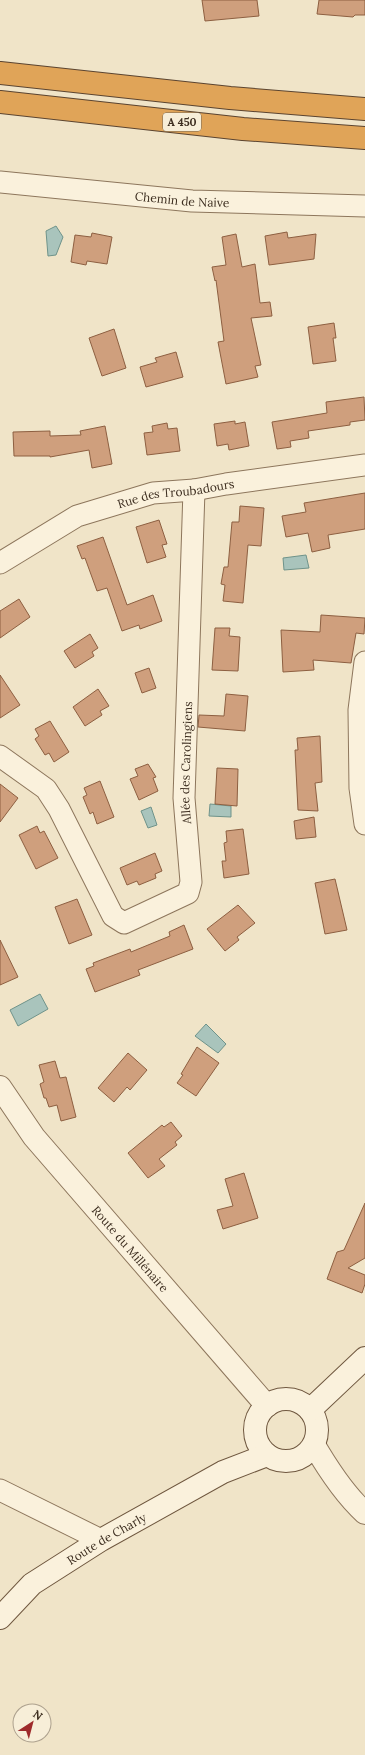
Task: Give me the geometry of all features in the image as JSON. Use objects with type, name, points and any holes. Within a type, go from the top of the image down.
[{"type":"highway","name":"A 450","points":[[0,73],[230,98],[365,109]]},
{"type":"highway","name":"A 450","points":[[0,102],[243,129],[365,138]]},
{"type":"main road","name":"Route du Millénaire","points":[[0,1087],[34,1137],[267,1406]]},
{"type":"main road","points":[[310,1410],[365,1358]]},
{"type":"main road","points":[[284,1399],[294,1400],[303,1404],[310,1410],[317,1427],[317,1436],[314,1445],[307,1454],[288,1462],[277,1460],[262,1449],[255,1433],[256,1423],[260,1414],[267,1406],[275,1401],[284,1399]]},
{"type":"main road","points":[[314,1445],[328,1469],[356,1505],[365,1513]]},
{"type":"main road","name":"Route de Charly","points":[[0,1618],[32,1584],[101,1540],[262,1449]]},
{"type":"street","name":"Chemin de Naive","points":[[0,182],[192,201],[365,206]]},
{"type":"street","name":"Rue des Troubadours","points":[[0,563],[25,546],[77,516],[154,493],[194,490],[226,484],[365,465]]},
{"type":"street","name":"Allée des Carolingiens","points":[[0,756],[46,789],[60,809],[113,916],[124,923],[188,893],[192,882],[184,798],[194,490]]},
{"type":"street","points":[[365,662],[359,710],[360,788],[365,824]]},
{"type":"street","points":[[0,1490],[101,1540]]},
{"type":"water","points":[[56,226],[63,237],[56,255],[48,256],[46,231]]},
{"type":"water","points":[[306,555],[309,568],[284,570],[283,558]]},
{"type":"water","points":[[210,804],[231,806],[231,817],[209,816]]},
{"type":"water","points":[[151,807],[157,825],[148,828],[141,811]]},
{"type":"water","points":[[40,994],[48,1009],[18,1026],[10,1010]]},
{"type":"water","points":[[206,1024],[226,1044],[218,1053],[195,1036]]},
{"type":"building","points":[[202,0],[257,0],[259,16],[205,21]]},
{"type":"building","points":[[319,0],[365,0],[365,15],[355,15],[353,17],[317,14]]},
{"type":"building","points":[[287,232],[288,238],[316,234],[314,259],[269,265],[265,236]]},
{"type":"building","points":[[92,233],[112,237],[107,264],[87,261],[86,265],[71,262],[75,235],[91,237]]},
{"type":"building","points":[[236,234],[242,267],[255,264],[260,303],[270,302],[272,316],[251,318],[261,365],[255,366],[258,377],[226,384],[218,342],[224,341],[216,280],[215,281],[212,267],[226,265],[222,237]]},
{"type":"building","points":[[334,323],[336,338],[333,338],[336,361],[313,364],[308,327]]},
{"type":"building","points":[[114,329],[126,368],[102,376],[89,338]]},
{"type":"building","points":[[176,352],[183,377],[146,387],[140,367],[157,362],[155,358]]},
{"type":"building","points":[[364,397],[365,420],[350,422],[350,425],[308,431],[309,438],[290,441],[291,447],[277,449],[272,422],[327,413],[326,402]]},
{"type":"building","points":[[235,421],[235,424],[245,422],[249,446],[229,450],[228,444],[217,446],[214,424]]},
{"type":"building","points":[[167,423],[168,429],[177,428],[180,451],[147,455],[144,433],[153,432],[152,426]]},
{"type":"building","points":[[105,426],[112,464],[92,468],[89,450],[50,457],[14,456],[13,432],[50,431],[50,436],[81,435],[80,431]]},
{"type":"building","points":[[365,493],[365,529],[328,535],[330,548],[312,552],[308,533],[286,537],[282,516],[306,512],[304,503]]},
{"type":"building","points":[[240,506],[264,508],[261,546],[248,545],[243,603],[223,601],[225,585],[221,584],[224,567],[228,567],[232,522],[239,522]]},
{"type":"building","points":[[159,520],[167,544],[162,545],[166,557],[147,563],[136,527]]},
{"type":"building","points":[[103,537],[127,605],[153,595],[162,621],[140,629],[139,625],[122,631],[107,588],[97,591],[85,558],[82,559],[77,546]]},
{"type":"building","points":[[19,599],[30,617],[0,638],[0,611]]},
{"type":"building","points":[[321,615],[365,618],[364,634],[356,633],[351,663],[313,660],[314,670],[283,672],[281,630],[320,632]]},
{"type":"building","points":[[215,628],[230,628],[229,636],[240,637],[238,671],[212,670]]},
{"type":"building","points":[[90,634],[98,648],[92,652],[94,656],[75,668],[64,651]]},
{"type":"building","points":[[149,668],[156,688],[142,693],[135,673]]},
{"type":"building","points":[[0,675],[20,705],[0,718]]},
{"type":"building","points":[[98,689],[109,706],[100,711],[102,715],[85,726],[73,707]]},
{"type":"building","points":[[226,694],[248,696],[245,731],[198,727],[199,715],[224,716]]},
{"type":"building","points":[[50,721],[69,752],[54,762],[49,753],[45,755],[35,739],[39,736],[35,729]]},
{"type":"building","points":[[320,736],[322,782],[315,783],[318,811],[298,810],[295,750],[298,750],[297,738]]},
{"type":"building","points":[[148,764],[156,777],[153,778],[158,791],[139,800],[130,779],[138,776],[135,769]]},
{"type":"building","points":[[217,768],[238,769],[237,806],[215,804]]},
{"type":"building","points":[[100,781],[114,817],[97,824],[93,812],[90,814],[83,797],[87,795],[84,788]]},
{"type":"building","points":[[0,784],[18,798],[0,822]]},
{"type":"building","points":[[314,817],[316,837],[296,839],[294,821]]},
{"type":"building","points":[[37,826],[40,833],[44,831],[58,858],[36,869],[19,835]]},
{"type":"building","points":[[243,829],[249,874],[224,878],[222,861],[226,861],[224,843],[227,842],[226,831]]},
{"type":"building","points":[[155,853],[162,871],[155,874],[156,878],[139,885],[137,881],[127,885],[120,868]]},
{"type":"building","points":[[335,879],[347,930],[325,934],[315,883]]},
{"type":"building","points":[[77,899],[92,935],[69,944],[55,907]]},
{"type":"building","points":[[238,905],[255,923],[237,937],[239,940],[225,951],[207,929]]},
{"type":"building","points":[[184,925],[193,949],[138,970],[140,975],[95,992],[86,969],[94,966],[93,963],[130,949],[131,952],[170,936],[169,932]]},
{"type":"building","points":[[0,940],[18,977],[0,985]]},
{"type":"building","points":[[197,1047],[219,1063],[196,1096],[177,1083],[183,1075],[181,1074]]},
{"type":"building","points":[[128,1053],[147,1070],[130,1090],[127,1087],[114,1102],[98,1088]]},
{"type":"building","points":[[55,1061],[60,1078],[66,1077],[76,1117],[61,1121],[57,1105],[49,1107],[46,1098],[44,1098],[40,1084],[44,1082],[39,1065]]},
{"type":"building","points":[[171,1122],[182,1136],[175,1142],[177,1145],[159,1159],[165,1166],[148,1178],[128,1153],[162,1125],[164,1127]]},
{"type":"building","points":[[244,1173],[258,1218],[223,1229],[217,1210],[233,1206],[225,1179]]},
{"type":"building","points":[[365,1203],[365,1258],[348,1268],[365,1275],[365,1284],[362,1293],[327,1279],[337,1252],[344,1250]]}]
